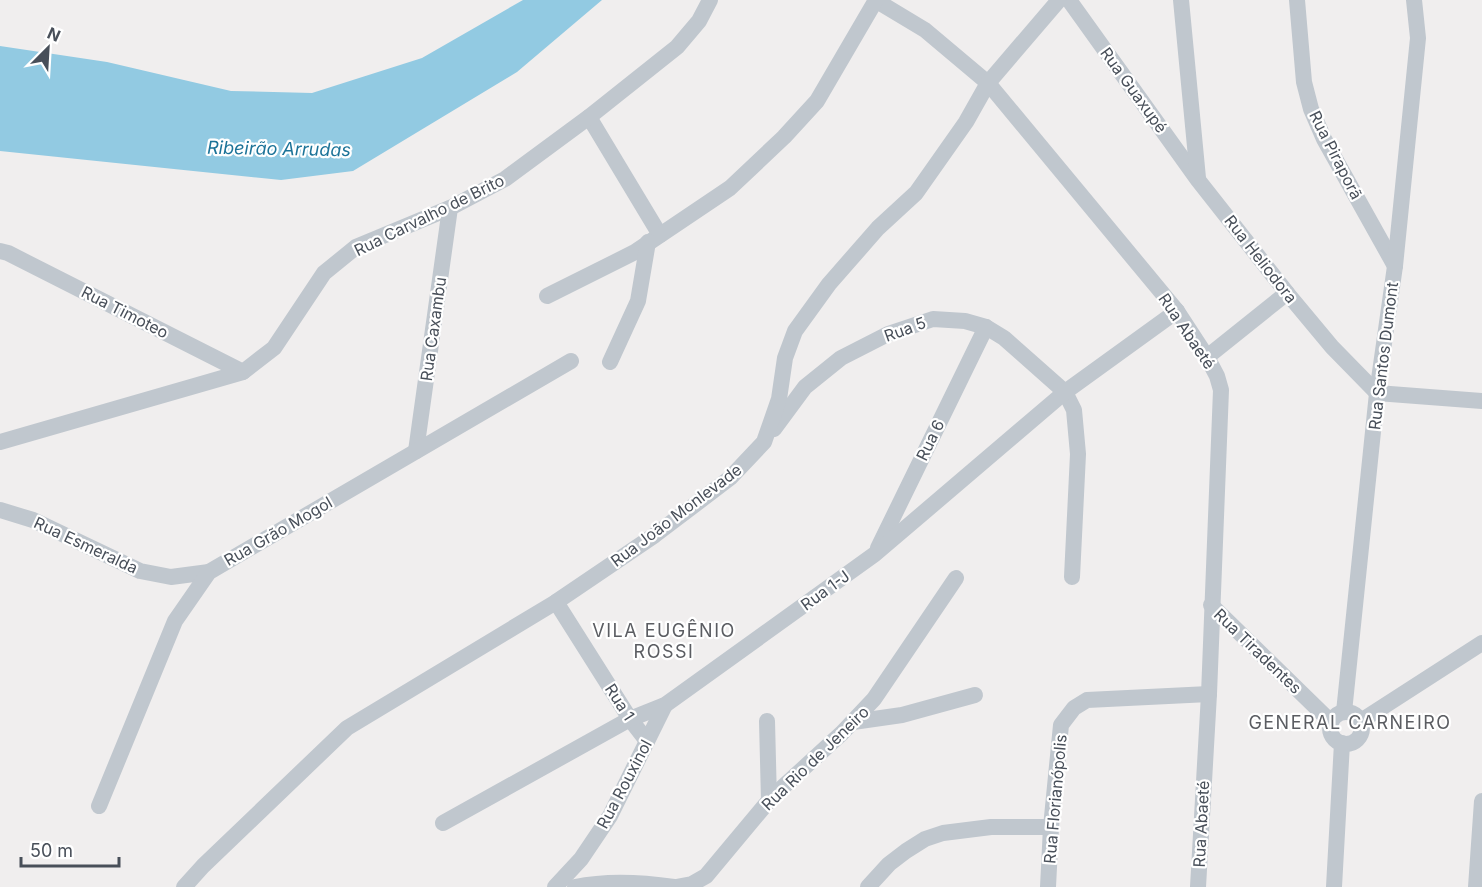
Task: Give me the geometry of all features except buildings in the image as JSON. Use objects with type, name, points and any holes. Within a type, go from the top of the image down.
[{"type":"street","name":"Rua Carvalho de Brito","points":[[0,442],[243,372],[274,348],[324,273],[356,247],[450,208],[505,179],[590,117],[677,47],[699,21],[710,0]]},
{"type":"street","points":[[547,296],[635,252],[730,188],[784,137],[817,101],[875,0]]},
{"type":"street","name":"Rua Abaeté","points":[[875,0],[925,30],[988,83],[1177,311],[1217,376],[1221,390],[1209,694],[1198,887]]},
{"type":"street","name":"Rua João Monlevade","points":[[184,887],[347,728],[556,602],[655,535],[730,478],[764,442],[779,399],[785,357],[795,331],[829,284],[878,228],[916,193],[966,122],[988,83],[1059,0]]},
{"type":"street","name":"Rua Guaxupé","points":[[1069,0],[1198,180]]},
{"type":"street","points":[[1181,0],[1198,180]]},
{"type":"street","name":"Rua Piraporã","points":[[1297,0],[1304,82],[1311,109],[1324,139],[1395,266]]},
{"type":"street","name":"Rua Santos Dumont","points":[[1337,717],[1395,266],[1418,38],[1414,0]]},
{"type":"street","points":[[590,117],[654,239],[638,301],[610,362]]},
{"type":"street","name":"Rua Heliodora","points":[[1198,180],[1332,347],[1377,393]]},
{"type":"street","name":"Rua Caxambu","points":[[416,451],[450,208]]},
{"type":"street","name":"Rua Timoteo","points":[[4,252],[243,372]]},
{"type":"street","points":[[1207,357],[1287,293]]},
{"type":"street","name":"Rua 1-J","points":[[443,823],[630,719],[665,705],[875,554],[1065,392],[1177,311]]},
{"type":"street","name":"Rua 5","points":[[764,442],[805,387],[841,358],[888,334],[933,319],[965,321],[986,327],[1004,338],[1065,392]]},
{"type":"street","name":"Rua 6","points":[[875,554],[986,327]]},
{"type":"street","name":"Rua Grão Mogol","points":[[99,806],[175,621],[209,572],[572,361]]},
{"type":"street","points":[[1065,392],[1074,410],[1078,454],[1072,577]]},
{"type":"street","points":[[1377,393],[1482,401]]},
{"type":"street","name":"Rua Esmeralda","points":[[0,510],[33,519],[140,571],[171,577],[209,572]]},
{"type":"street","name":"Rua Rio de Jeneiro","points":[[575,887],[620,882],[675,887],[692,884],[706,876],[769,801],[853,722],[874,699],[956,578]]},
{"type":"street","name":"Rua 1","points":[[556,602],[630,719],[647,741]]},
{"type":"street","name":"Rua Tiradentes","points":[[1211,606],[1337,717]]},
{"type":"street","points":[[1361,721],[1482,643]]},
{"type":"street","name":"Rua Florianópolis","points":[[1048,887],[1051,827],[1061,725],[1074,708],[1087,700],[1209,694]]},
{"type":"street","points":[[853,722],[902,715],[975,695]]},
{"type":"street","name":"Rua Rouxinol","points":[[555,887],[581,859],[610,816],[665,705]]},
{"type":"street","points":[[1353,713],[1361,721],[1362,731],[1356,740],[1347,744],[1333,737],[1330,728],[1337,717],[1353,713]]},
{"type":"street","points":[[767,721],[769,801]]},
{"type":"street","points":[[1334,887],[1342,743]]},
{"type":"street","points":[[1476,887],[1482,801]]},
{"type":"street","points":[[868,887],[889,864],[906,851],[925,839],[943,833],[992,827],[1051,827]]},
{"type":"water","name":"Ribeirão Arrudas","points":[[523,0],[602,0],[517,72],[353,171],[281,180],[0,151],[0,46],[107,62],[231,91],[312,93],[422,58]]},
{"type":"district","name":"VILA EUGÊNIO ROSSI","points":[[664,641]]},
{"type":"district","name":"GENERAL CARNEIRO","points":[[1350,723]]}]
